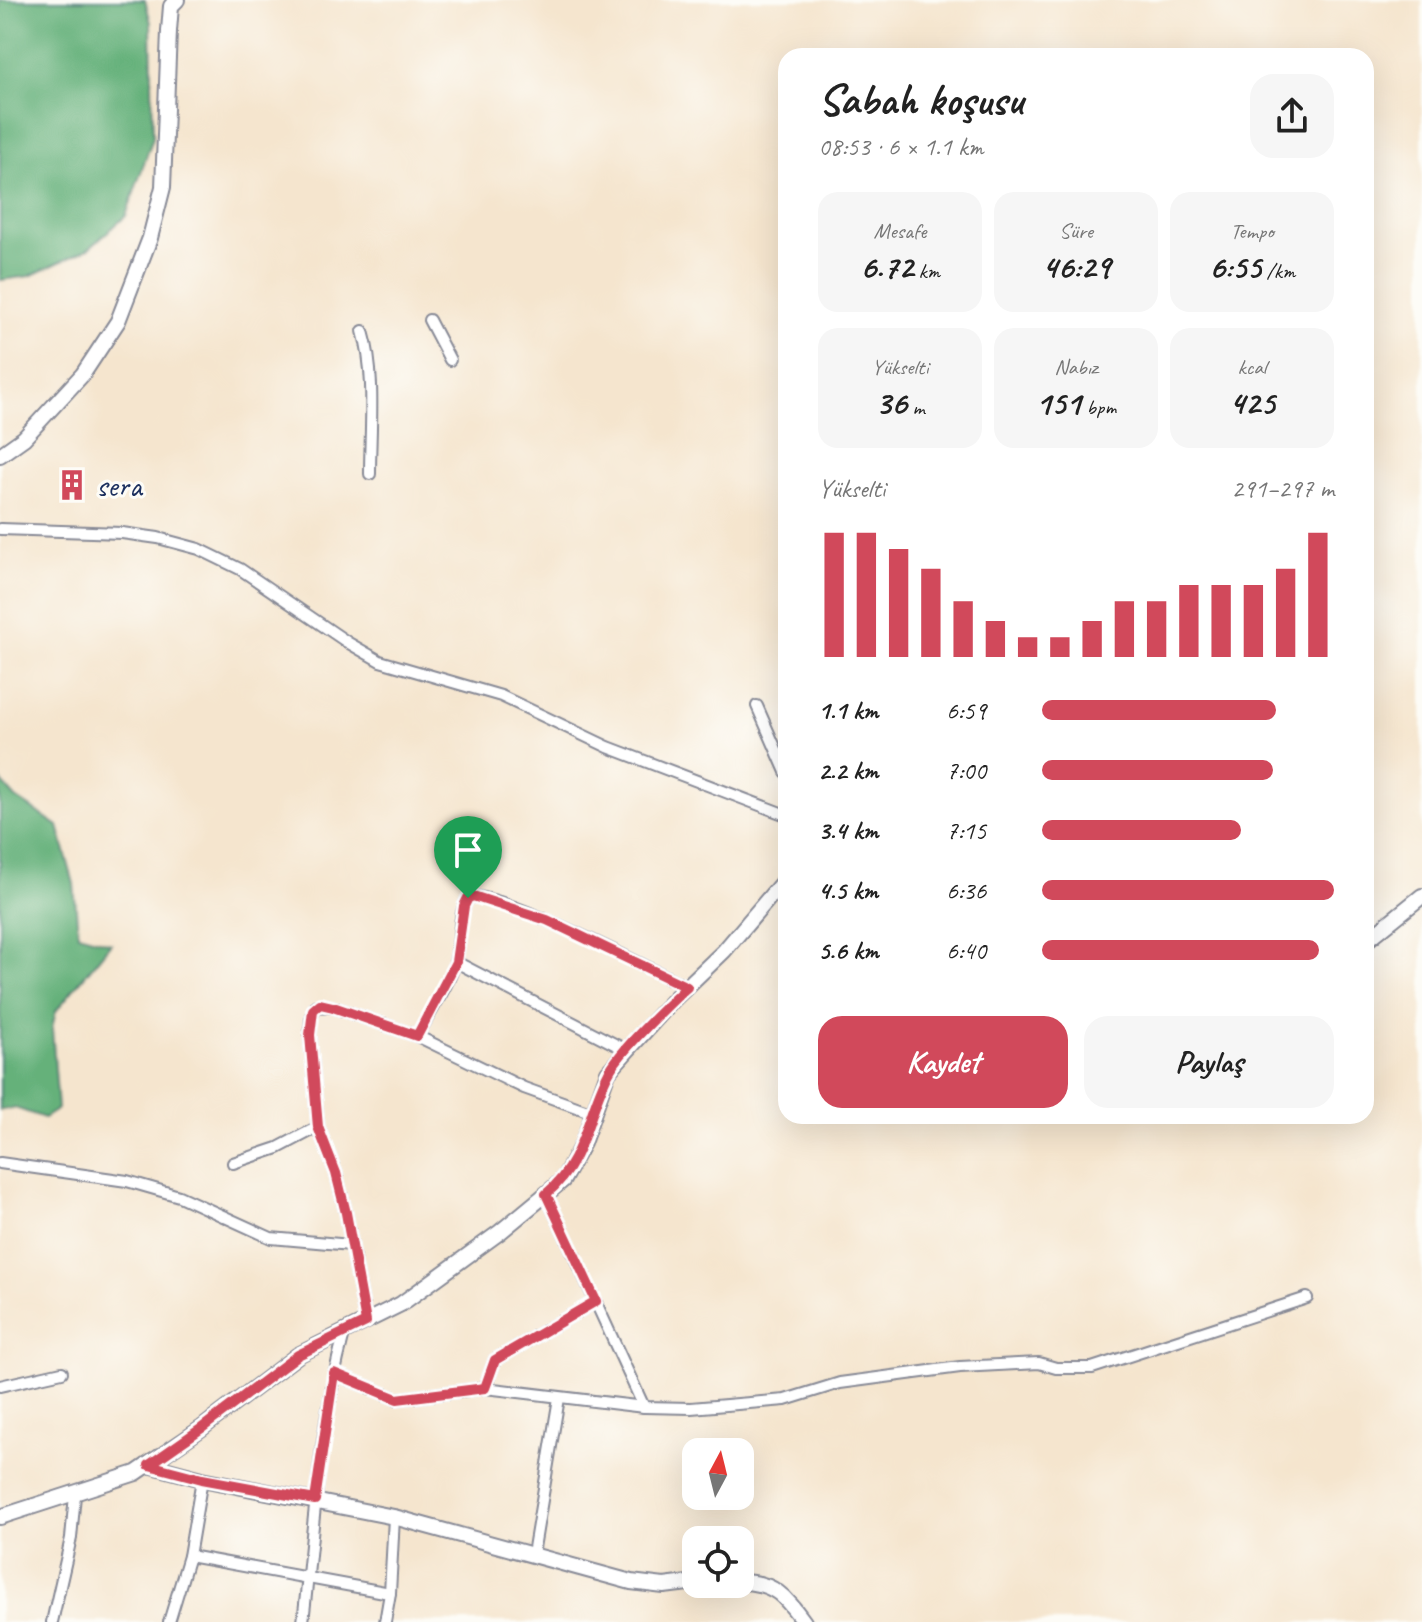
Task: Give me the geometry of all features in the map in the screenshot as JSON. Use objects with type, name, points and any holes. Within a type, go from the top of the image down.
[{"type":"street","points":[[0,455],[24,438],[83,374],[118,321],[150,238],[163,187],[169,31],[171,6],[177,0]]},
{"type":"street","points":[[429,320],[450,360]]},
{"type":"street","points":[[363,331],[367,344],[370,399],[370,474]]},
{"type":"street","points":[[0,529],[122,533],[158,538],[199,549],[240,569],[380,661],[501,696],[608,747],[778,812]]},
{"type":"street","points":[[757,706],[778,754]]},
{"type":"street","points":[[0,1517],[136,1473],[202,1428],[298,1355],[414,1296],[500,1232],[563,1180],[583,1143],[608,1072],[724,951],[778,887]]},
{"type":"street","points":[[417,1036],[456,962],[464,906],[473,896],[547,920],[687,987]]},
{"type":"street","points":[[1374,935],[1422,896]]},
{"type":"street","points":[[456,962],[626,1050]]},
{"type":"street","points":[[366,1322],[336,1173],[318,1127],[310,1035],[316,1006],[333,1007],[417,1036],[524,1088],[593,1113]]},
{"type":"street","points":[[233,1163],[278,1148],[318,1127]]},
{"type":"street","points":[[0,1163],[127,1181],[179,1196],[271,1238],[351,1245]]},
{"type":"street","points":[[546,1194],[644,1407]]},
{"type":"street","points":[[334,1373],[397,1399],[485,1388],[644,1407],[691,1408],[785,1400],[840,1383],[960,1367],[1039,1363],[1056,1368],[1092,1368],[1307,1298]]},
{"type":"street","points":[[485,1388],[495,1360],[596,1301]]},
{"type":"street","points":[[303,1622],[315,1500],[334,1373],[344,1334]]},
{"type":"street","points":[[0,1386],[62,1372]]},
{"type":"street","points":[[533,1554],[559,1398]]},
{"type":"street","points":[[149,1465],[202,1479],[394,1517],[631,1582],[664,1586],[682,1584]]},
{"type":"street","points":[[169,1622],[189,1556],[202,1479]]},
{"type":"street","points":[[52,1622],[71,1538],[75,1495]]},
{"type":"street","points":[[385,1622],[390,1593],[394,1517]]},
{"type":"street","points":[[189,1556],[390,1593]]},
{"type":"street","points":[[754,1582],[785,1596],[804,1622]]},
{"type":"green space","points":[[0,0],[145,0],[151,23],[153,137],[126,216],[88,249],[30,276],[0,280]]},
{"type":"green space","points":[[0,780],[16,798],[58,826],[74,884],[78,934],[111,943],[56,1011],[52,1028],[58,1109],[44,1118],[15,1108],[0,1110]]},
{"type":"place","name":"sera","points":[[72,485]]},
{"type":"route","points":[[468,898],[488,898],[547,920],[687,987],[608,1072],[583,1143],[563,1180],[546,1194],[596,1301],[495,1360],[485,1388],[397,1399],[334,1373],[315,1500],[202,1479],[149,1465],[298,1355],[366,1322],[346,1213],[336,1173],[318,1127],[310,1035],[313,1010],[320,1004],[333,1007],[417,1036],[456,962],[464,906],[468,898]]}]
